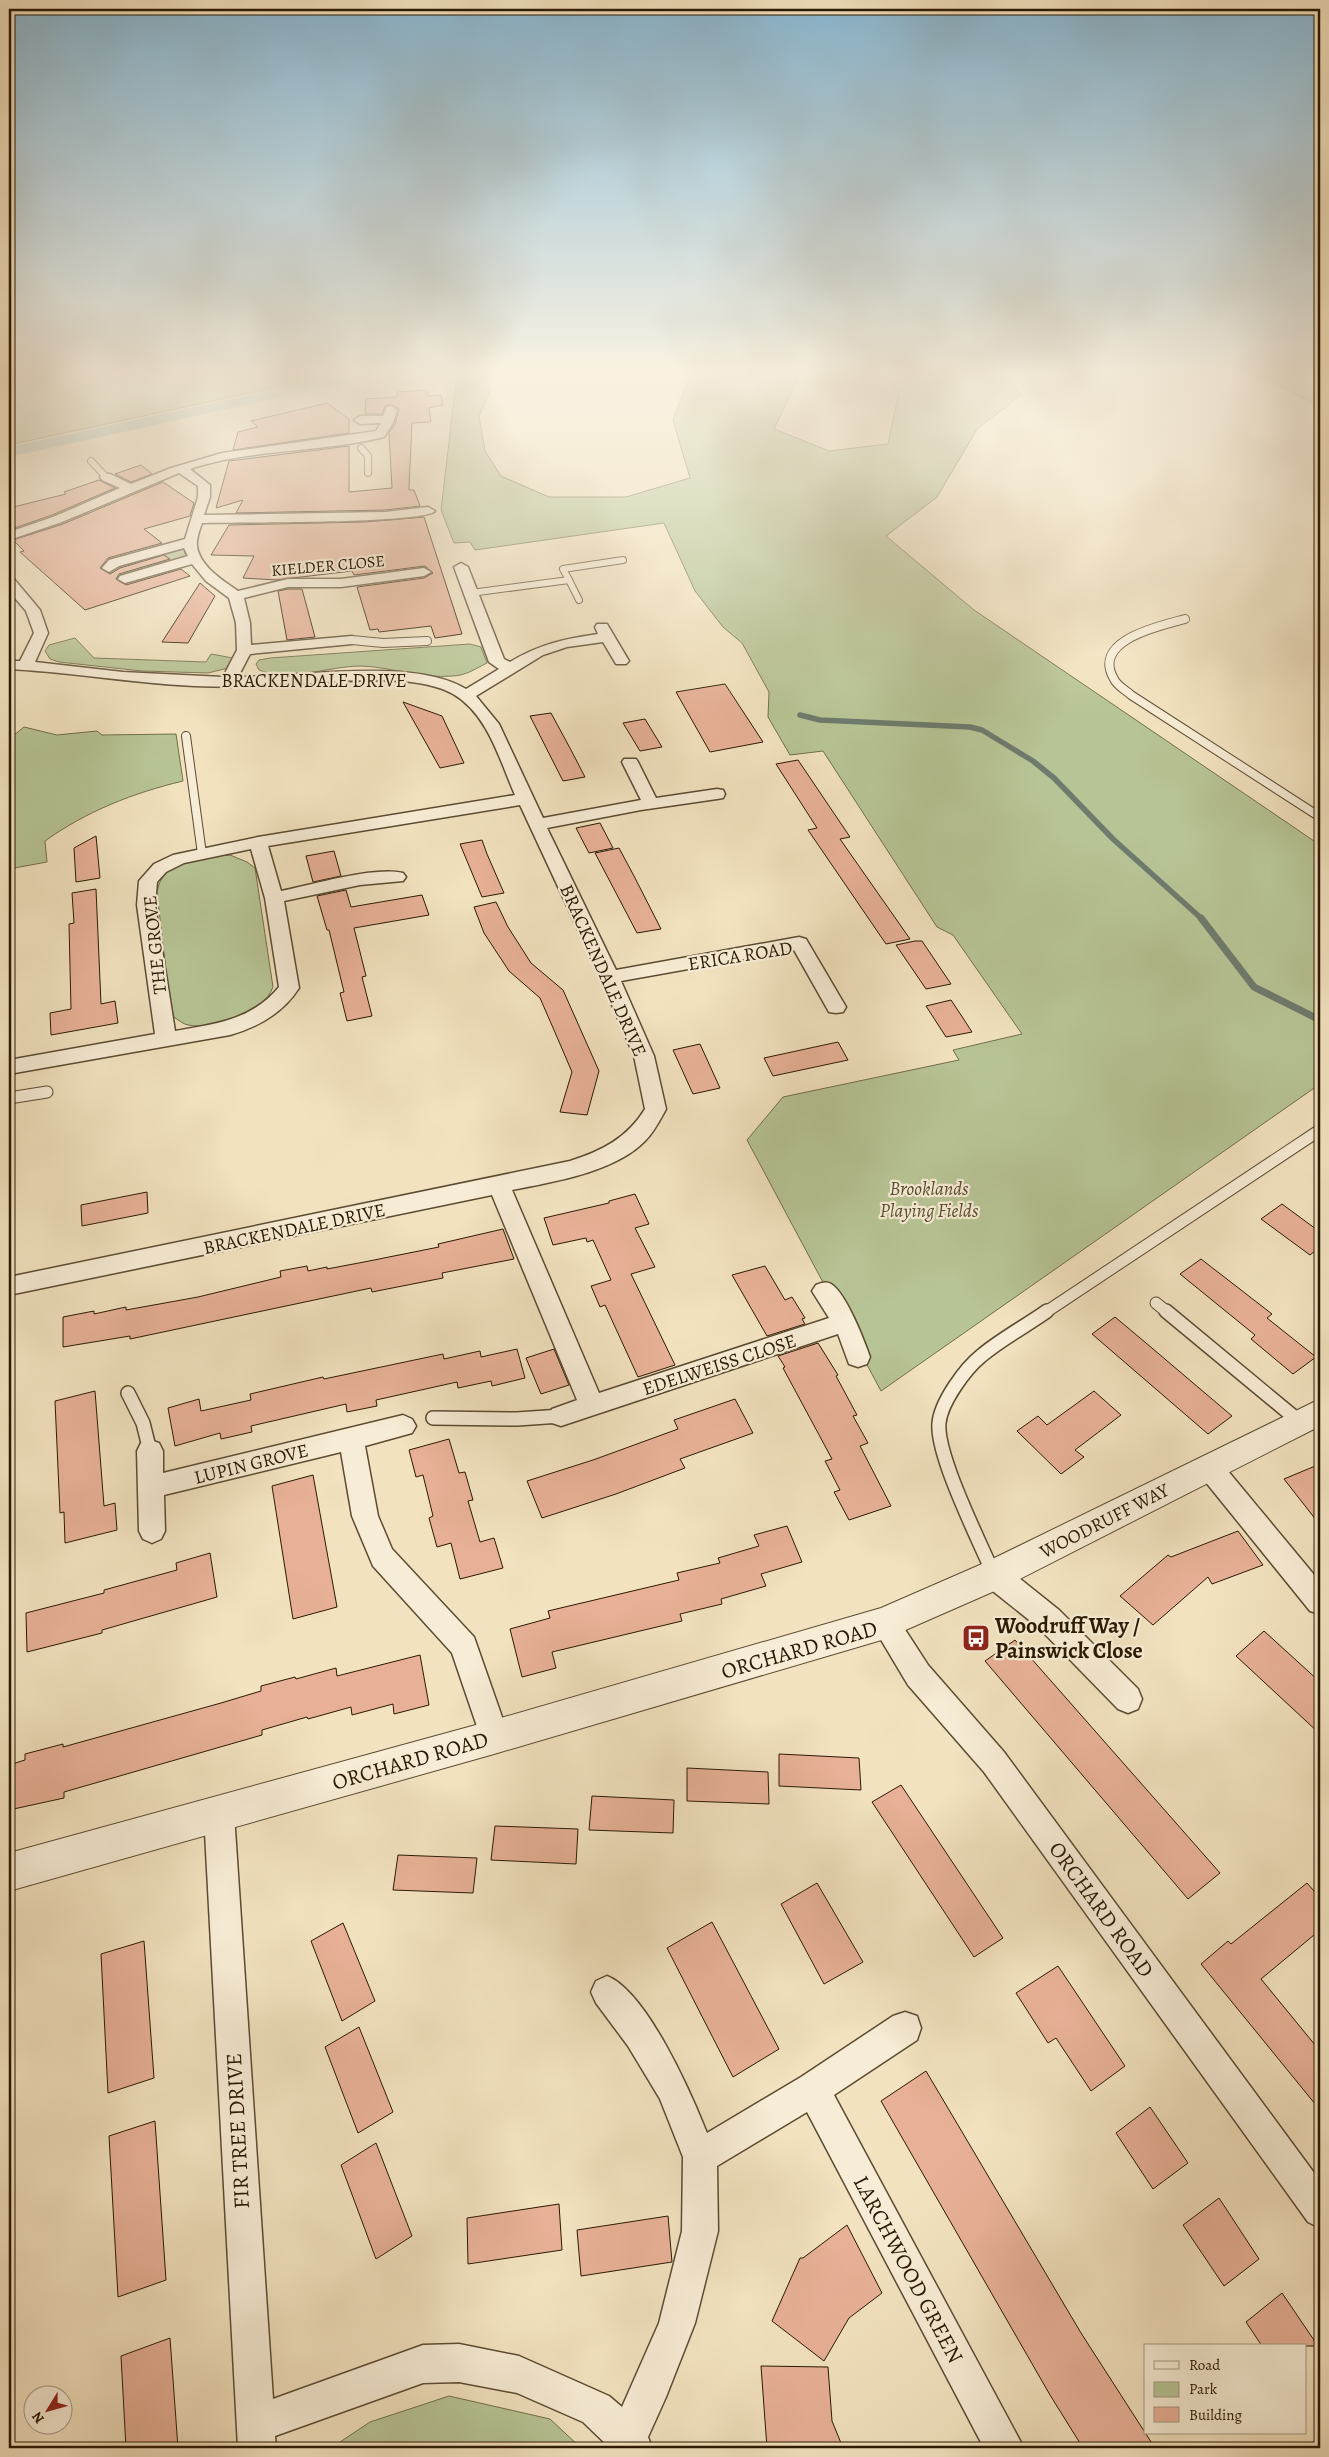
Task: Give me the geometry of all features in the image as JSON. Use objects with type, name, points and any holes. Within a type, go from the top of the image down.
[{"type":"street","points":[[124,486],[130,488]]},
{"type":"street","points":[[9,536],[62,520],[136,486]]},
{"type":"street","points":[[204,486],[204,497],[190,542],[196,558],[211,578],[236,596],[244,623],[244,650],[228,682]]},
{"type":"street","points":[[380,502],[385,516]]},
{"type":"street","points":[[196,520],[385,516],[428,511]]},
{"type":"street","points":[[110,568],[114,563],[190,542]]},
{"type":"street","points":[[125,579],[144,576],[196,558]]},
{"type":"street","points":[[461,567],[497,662],[512,669]]},
{"type":"street","name":"KIELDER CLOSE","points":[[236,596],[288,583],[340,583],[424,572]]},
{"type":"street","name":"KIELDER CLOSE","points":[[394,577],[397,593]]},
{"type":"street","points":[[9,582],[33,610],[41,633],[26,665]]},
{"type":"street","points":[[466,696],[538,652],[604,632],[621,661]]},
{"type":"street","points":[[244,650],[320,638],[352,640]]},
{"type":"street","name":"BRACKENDALE DRIVE","points":[[9,665],[26,665],[89,674],[228,682],[380,676],[411,679],[452,687],[466,696],[481,709],[492,724],[577,911],[610,977],[644,1056],[656,1110],[635,1138],[602,1158],[567,1169],[499,1185],[9,1286]]},
{"type":"street","points":[[630,762],[651,804]]},
{"type":"street","points":[[539,824],[717,794]]},
{"type":"street","name":"THE GROVE","points":[[166,1038],[146,905],[148,881],[160,868],[179,859],[258,842],[525,799]]},
{"type":"street","points":[[9,1067],[230,1028],[255,1020],[275,1005],[289,988],[274,898],[258,842]]},
{"type":"street","points":[[274,898],[364,888],[397,877]]},
{"type":"street","name":"ERICA ROAD","points":[[610,977],[799,943],[836,1007]]},
{"type":"street","points":[[499,1185],[592,1406]]},
{"type":"street","points":[[824,1292],[845,1322],[858,1357]]},
{"type":"street","name":"EDELWEISS CLOSE","points":[[561,1416],[845,1322]]},
{"type":"street","name":"WOODRUFF WAY","points":[[885,1623],[994,1575],[1310,1417]]},
{"type":"street","name":"LUPIN GROVE","points":[[152,1487],[403,1426]]},
{"type":"street","points":[[350,1438],[365,1516],[382,1557],[464,1646],[494,1737]]},
{"type":"street","points":[[150,1451],[152,1531]]},
{"type":"street","points":[[1209,1467],[1320,1602]]},
{"type":"street","points":[[994,1575],[1049,1619],[1128,1698]]},
{"type":"street","name":"ORCHARD ROAD","points":[[9,1872],[494,1737],[885,1623],[918,1675],[994,1762],[1320,2210]]},
{"type":"street","name":"FIR TREE DRIVE","points":[[219,1814],[256,2436]]},
{"type":"street","points":[[256,2436],[424,2364],[458,2363],[519,2375],[596,2409],[630,2443],[677,2324],[700,2231],[700,2157],[672,2088],[640,2034],[607,1992]]},
{"type":"street","points":[[700,2157],[813,2089],[905,2028]]},
{"type":"street","name":"LARCHWOOD GREEN","points":[[813,2089],[1005,2448]]},
{"type":"lane","points":[[579,600],[562,568],[624,560]]},
{"type":"lane","points":[[471,593],[569,580]]},
{"type":"lane","points":[[1185,619],[1123,640],[1112,650],[1108,664],[1114,680],[1131,695],[1320,817]]},
{"type":"lane","points":[[352,640],[383,643],[427,641]]},
{"type":"lane","points":[[186,736],[202,854]]},
{"type":"lane","points":[[9,1098],[47,1092]]},
{"type":"lane","points":[[994,1575],[945,1455],[939,1424],[952,1390],[980,1356],[1320,1130]]},
{"type":"lane","points":[[1156,1303],[1310,1417]]},
{"type":"lane","points":[[128,1393],[143,1423],[150,1451]]},
{"type":"lane","points":[[433,1418],[517,1419],[561,1416]]},
{"type":"green space","name":"Brooklands Playing Fields","points":[[444,486],[523,486],[549,497],[626,497],[664,486],[944,486],[937,497],[886,536],[974,610],[1320,845],[1320,1084],[881,1391],[747,1140],[783,1097],[959,1060],[953,1050],[1022,1034],[953,935],[937,927],[823,751],[790,755],[768,717],[769,692],[742,643],[723,627],[695,591],[664,523],[475,550],[470,542],[454,543],[441,510]]},
{"type":"green space","points":[[183,545],[186,557],[133,574],[121,575],[117,579],[109,571],[113,570],[116,566]]},
{"type":"green space","points":[[75,638],[94,658],[206,662],[211,654],[233,658],[228,668],[208,673],[142,671],[59,662],[50,659],[45,651],[49,645]]},
{"type":"green space","points":[[470,644],[481,647],[487,663],[457,676],[429,676],[361,666],[283,675],[259,670],[256,664],[259,660],[270,658]]},
{"type":"green space","points":[[24,727],[57,735],[97,731],[102,735],[176,734],[183,781],[128,797],[94,812],[45,841],[47,862],[9,869],[10,748],[14,735]]},
{"type":"green space","points":[[230,855],[247,862],[255,868],[273,987],[259,1006],[237,1019],[212,1025],[188,1025],[174,1017],[170,1008],[157,892],[160,881],[175,866],[196,859]]},
{"type":"green space","points":[[449,2396],[550,2419],[581,2448],[331,2448],[370,2422]]},
{"type":"building","points":[[82,486],[110,486],[115,488],[52,515],[9,530],[9,508],[66,494],[64,492]]},
{"type":"building","points":[[154,486],[168,486],[194,503],[190,516],[144,529],[162,543],[108,558],[100,568],[110,574],[120,568],[164,555],[170,559],[119,574],[116,579],[126,585],[181,569],[190,576],[85,610],[20,552],[24,551],[13,540],[63,524]]},
{"type":"building","points":[[222,486],[349,486],[349,492],[392,488],[392,486],[409,486],[409,490],[414,490],[420,506],[385,510],[236,513],[243,500],[216,508]]},
{"type":"building","points":[[424,517],[462,634],[435,638],[431,626],[379,632],[378,629],[370,630],[357,587],[424,578],[433,573],[425,566],[354,575],[352,571],[276,580],[243,578],[254,556],[211,555],[229,525],[364,522]]},
{"type":"building","points":[[200,583],[215,596],[188,643],[162,642]]},
{"type":"building","points":[[302,589],[315,637],[287,640],[278,591]]},
{"type":"building","points":[[725,684],[763,742],[710,752],[676,692]]},
{"type":"building","points":[[403,702],[442,716],[464,763],[440,768]]},
{"type":"building","points":[[551,713],[585,777],[563,781],[530,716]]},
{"type":"building","points":[[645,719],[662,747],[640,751],[623,723]]},
{"type":"building","points":[[798,760],[850,837],[840,839],[910,939],[886,944],[808,830],[817,828],[776,764]]},
{"type":"building","points":[[600,823],[613,848],[589,853],[576,828]]},
{"type":"building","points":[[96,836],[100,878],[76,882],[74,848]]},
{"type":"building","points":[[482,840],[504,893],[482,897],[460,844]]},
{"type":"building","points":[[619,848],[661,929],[637,933],[595,853]]},
{"type":"building","points":[[334,851],[341,876],[313,882],[306,856]]},
{"type":"building","points":[[96,889],[101,1004],[115,1001],[118,1023],[51,1035],[50,1013],[71,1009],[69,924],[74,923],[72,893]]},
{"type":"building","points":[[346,890],[351,907],[422,895],[429,915],[354,928],[366,976],[362,977],[372,1016],[347,1021],[340,993],[344,992],[329,930],[327,930],[317,896]]},
{"type":"building","points":[[496,902],[508,927],[531,963],[563,990],[599,1071],[587,1115],[560,1112],[572,1072],[540,998],[509,971],[484,933],[474,907]]},
{"type":"building","points":[[922,941],[951,984],[926,989],[896,945]]},
{"type":"building","points":[[951,1000],[972,1032],[946,1037],[926,1006]]},
{"type":"building","points":[[838,1042],[848,1060],[773,1076],[764,1058]]},
{"type":"building","points":[[700,1044],[720,1088],[693,1094],[673,1050]]},
{"type":"building","points":[[147,1192],[148,1213],[82,1226],[81,1205]]},
{"type":"building","points":[[635,1194],[649,1224],[635,1228],[655,1267],[631,1274],[675,1365],[638,1377],[605,1305],[600,1307],[591,1286],[611,1280],[593,1240],[587,1242],[586,1238],[553,1245],[544,1218],[609,1203],[609,1201]]},
{"type":"building","points":[[1282,1204],[1320,1232],[1320,1247],[1310,1255],[1261,1219]]},
{"type":"building","points":[[503,1229],[514,1259],[442,1273],[443,1278],[372,1292],[371,1288],[130,1339],[130,1336],[63,1347],[63,1317],[94,1311],[94,1314],[126,1307],[126,1310],[198,1297],[281,1277],[280,1271],[307,1266],[308,1271],[327,1267],[327,1269],[439,1247],[438,1244]]},
{"type":"building","points":[[1201,1259],[1272,1314],[1267,1318],[1316,1357],[1293,1374],[1251,1339],[1255,1335],[1180,1274]]},
{"type":"building","points":[[765,1266],[785,1300],[792,1297],[805,1318],[802,1319],[805,1324],[767,1336],[732,1275]]},
{"type":"building","points":[[1115,1317],[1232,1416],[1208,1434],[1092,1334]]},
{"type":"building","points":[[818,1343],[838,1375],[836,1376],[857,1415],[853,1416],[868,1443],[860,1446],[891,1506],[849,1520],[834,1492],[840,1490],[825,1461],[832,1459],[778,1356]]},
{"type":"building","points":[[517,1349],[525,1378],[492,1386],[491,1381],[458,1388],[457,1382],[376,1400],[377,1406],[347,1412],[346,1404],[251,1426],[252,1432],[221,1439],[220,1433],[175,1446],[168,1408],[199,1399],[201,1411],[251,1400],[250,1394],[323,1377],[324,1379],[443,1354],[444,1359],[480,1351],[481,1357]]},
{"type":"building","points":[[554,1349],[569,1385],[541,1394],[526,1358]]},
{"type":"building","points":[[95,1391],[104,1506],[115,1503],[117,1530],[65,1543],[64,1512],[60,1513],[55,1401]]},
{"type":"building","points":[[1094,1391],[1121,1415],[1075,1450],[1084,1457],[1061,1474],[1017,1431],[1038,1416],[1047,1425]]},
{"type":"building","points":[[735,1399],[753,1433],[680,1459],[685,1468],[616,1494],[542,1518],[527,1481],[593,1460],[678,1429],[674,1420]]},
{"type":"building","points":[[449,1439],[459,1473],[465,1472],[473,1500],[468,1501],[480,1542],[494,1538],[503,1568],[460,1579],[451,1543],[437,1547],[429,1518],[433,1516],[423,1475],[416,1477],[409,1450]]},
{"type":"building","points":[[1320,1464],[1320,1525],[1284,1479]]},
{"type":"building","points":[[313,1475],[337,1607],[293,1619],[272,1486]]},
{"type":"building","points":[[787,1526],[802,1562],[761,1574],[766,1586],[721,1599],[722,1604],[680,1614],[682,1621],[552,1652],[556,1668],[522,1677],[510,1629],[550,1618],[548,1611],[679,1580],[677,1573],[720,1563],[718,1558],[759,1546],[754,1535]]},
{"type":"building","points":[[1238,1531],[1263,1565],[1212,1584],[1208,1577],[1153,1625],[1120,1596],[1168,1555],[1171,1557]]},
{"type":"building","points":[[210,1553],[217,1597],[102,1630],[102,1633],[27,1652],[26,1613],[104,1593],[104,1590],[177,1570],[176,1563]]},
{"type":"building","points":[[1264,1631],[1320,1682],[1320,1734],[1236,1656]]},
{"type":"building","points":[[1015,1640],[1220,1873],[1188,1899],[985,1661]]},
{"type":"building","points":[[420,1655],[429,1705],[394,1714],[393,1704],[352,1715],[351,1707],[308,1719],[307,1717],[262,1730],[262,1735],[64,1792],[64,1798],[9,1810],[9,1765],[25,1760],[25,1754],[63,1744],[63,1747],[221,1703],[261,1691],[261,1686],[295,1677],[296,1679],[336,1668],[337,1676]]},
{"type":"building","points":[[779,1754],[859,1758],[861,1790],[779,1786]]},
{"type":"building","points":[[687,1768],[768,1772],[769,1804],[687,1801]]},
{"type":"building","points":[[901,1785],[1003,1938],[974,1957],[872,1802]]},
{"type":"building","points":[[592,1796],[674,1800],[673,1833],[589,1830]]},
{"type":"building","points":[[495,1826],[578,1829],[576,1864],[491,1860]]},
{"type":"building","points":[[398,1855],[477,1858],[473,1893],[393,1890]]},
{"type":"building","points":[[817,1883],[863,1962],[824,1984],[781,1904]]},
{"type":"building","points":[[1307,1883],[1320,1898],[1320,1930],[1261,1979],[1320,2051],[1320,2110],[1201,1964],[1228,1941],[1231,1944]]},
{"type":"building","points":[[712,1922],[779,2049],[733,2077],[667,1948]]},
{"type":"building","points":[[343,1923],[375,2001],[342,2021],[311,1941]]},
{"type":"building","points":[[144,1941],[154,2078],[108,2093],[101,1954]]},
{"type":"building","points":[[1058,1966],[1125,2066],[1091,2091],[1056,2038],[1048,2043],[1016,1993]]},
{"type":"building","points":[[359,2027],[393,2112],[358,2133],[325,2047]]},
{"type":"building","points":[[926,2071],[1081,2333],[1144,2431],[1144,2434],[1146,2434],[1155,2448],[1083,2448],[1050,2395],[881,2101]]},
{"type":"building","points":[[1150,2107],[1188,2163],[1153,2189],[1116,2133]]},
{"type":"building","points":[[155,2121],[166,2280],[118,2297],[109,2136]]},
{"type":"building","points":[[376,2143],[412,2236],[376,2259],[341,2165]]},
{"type":"building","points":[[1219,2198],[1259,2259],[1224,2286],[1183,2225]]},
{"type":"building","points":[[559,2204],[562,2250],[468,2264],[467,2218]]},
{"type":"building","points":[[668,2216],[672,2262],[581,2276],[577,2230]]},
{"type":"building","points":[[847,2225],[882,2293],[849,2318],[824,2361],[772,2321],[800,2258],[803,2258]]},
{"type":"building","points":[[1282,2293],[1318,2346],[1306,2346],[1306,2344],[1261,2344],[1246,2322]]},
{"type":"building","points":[[170,2338],[178,2448],[126,2448],[121,2356]]},
{"type":"building","points":[[761,2366],[828,2367],[832,2421],[843,2448],[767,2448]]},
{"type":"waterway","points":[[800,715],[820,720],[970,727],[982,730],[1033,761],[1054,778],[1113,839],[1201,918]]},
{"type":"waterway","points":[[1201,918],[1254,987],[1320,1020]]},
{"type":"place","name":"Woodruff Way / Painswick Close","points":[[976,1638]]}]
